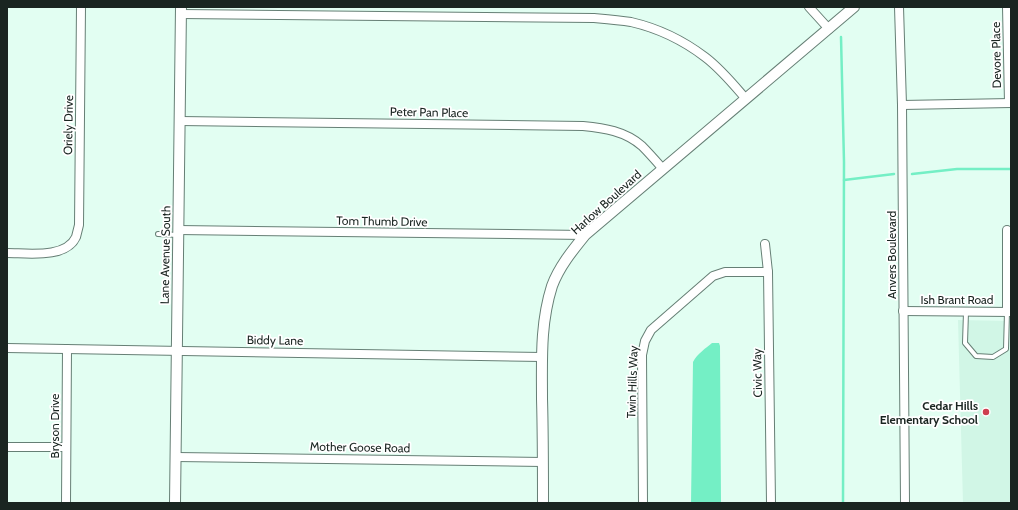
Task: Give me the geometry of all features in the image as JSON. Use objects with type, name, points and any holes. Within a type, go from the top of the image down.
[{"type":"street","name":"Oriely Drive","points":[[7,253],[52,253],[64,250],[73,242],[76,236],[78,225],[81,7]]},
{"type":"street","points":[[809,7],[829,29]]},
{"type":"street","name":"Harlow Boulevard","points":[[543,503],[543,326],[553,285],[561,267],[585,235],[854,7]]},
{"type":"street","name":"Anvers Boulevard","points":[[900,7],[905,503]]},
{"type":"street","name":"Devore Place","points":[[1007,7],[1010,103]]},
{"type":"street","points":[[181,11],[594,18],[619,20],[646,27],[686,44],[706,58],[727,77],[746,99]]},
{"type":"street","name":"Lane Avenue South","points":[[175,503],[181,11]]},
{"type":"street","points":[[902,105],[1010,103]]},
{"type":"street","name":"Peter Pan Place","points":[[180,121],[599,127],[622,133],[632,138],[642,146],[663,169]]},
{"type":"street","points":[[1007,230],[1009,312]]},
{"type":"street","name":"Tom Thumb Drive","points":[[178,232],[585,235]]},
{"type":"street","name":"Civic Way","points":[[765,244],[768,272],[770,503]]},
{"type":"street","name":"Twin Hills Way","points":[[643,503],[642,355],[645,341],[651,330],[713,276],[725,272],[768,272]]},
{"type":"street","name":"Ish Brant Road","points":[[903,311],[1009,312]]},
{"type":"street","name":"Biddy Lane","points":[[7,348],[542,357]]},
{"type":"street","name":"Bryson Drive","points":[[66,503],[67,349]]},
{"type":"street","points":[[7,447],[66,447]]},
{"type":"street","name":"Mother Goose Road","points":[[176,458],[543,462]]},
{"type":"lane","points":[[158,234],[178,232]]},
{"type":"lane","points":[[966,312],[965,343],[976,356],[993,357],[1006,349],[1009,334],[1009,312]]},
{"type":"shaded area","name":"Cedar Hills Elementary School","points":[[958,320],[1011,321],[1011,503],[963,503]]},
{"type":"shaded area","points":[[712,343],[719,343],[720,346],[721,503],[691,503],[693,362],[699,354]]},
{"type":"waterway","points":[[841,37],[844,162],[843,503]]},
{"type":"waterway","points":[[912,174],[957,169],[1011,169]]},
{"type":"waterway","points":[[844,180],[894,174]]},
{"type":"place","name":"Cedar Hills Elementary School","points":[[986,412]]}]
